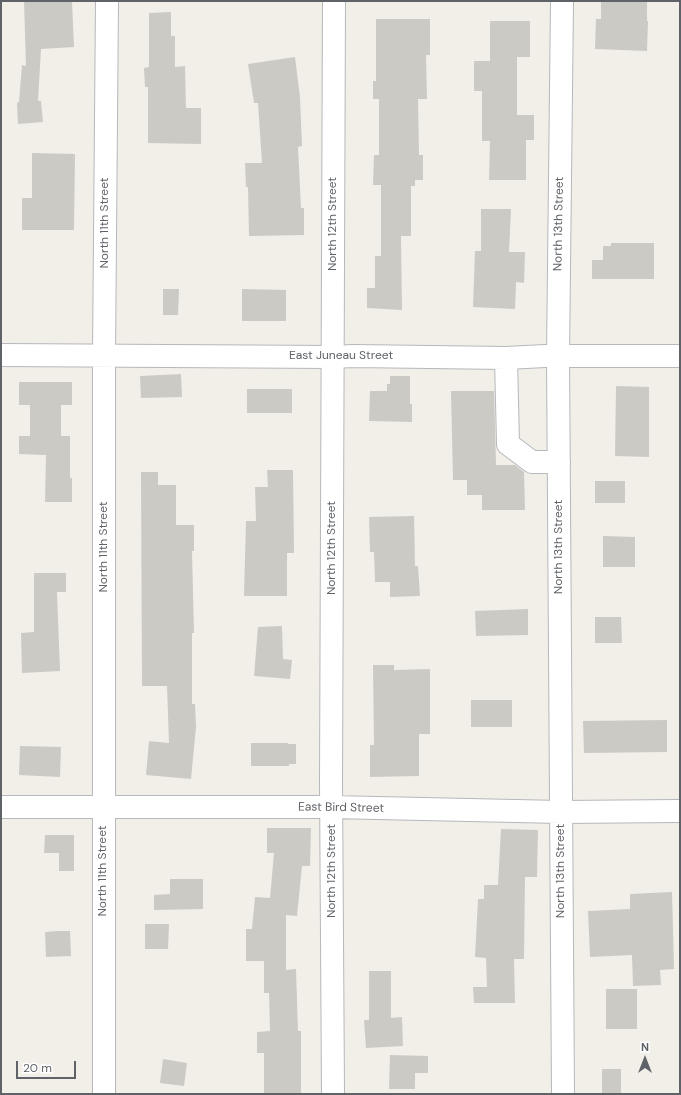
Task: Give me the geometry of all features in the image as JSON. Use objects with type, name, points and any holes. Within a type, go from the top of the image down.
[{"type":"street","name":"North 11th Street","points":[[104,1094],[104,355],[107,1]]},
{"type":"street","name":"North 12th Street","points":[[333,1094],[331,807],[334,1]]},
{"type":"street","name":"North 13th Street","points":[[562,1],[558,356],[563,1094]]},
{"type":"street","name":"East Juneau Street","points":[[1,355],[506,358],[558,356],[680,356]]},
{"type":"street","points":[[506,358],[508,444],[532,462],[559,462]]},
{"type":"street","name":"East Bird Street","points":[[1,807],[331,807],[561,812],[680,811]]},
{"type":"building","points":[[24,1],[72,1],[74,47],[41,49],[38,101],[41,101],[43,122],[18,124],[17,103],[19,102],[22,65],[26,66]]},
{"type":"building","points":[[601,1],[647,1],[647,51],[595,49],[596,19],[601,19]]},
{"type":"building","points":[[171,12],[171,36],[175,36],[175,67],[185,66],[186,108],[201,108],[201,144],[148,143],[148,87],[145,87],[144,68],[149,67],[149,13]]},
{"type":"building","points":[[376,19],[430,19],[430,55],[426,55],[427,99],[418,99],[419,155],[423,155],[423,180],[415,180],[415,186],[411,186],[411,236],[401,236],[402,310],[367,308],[367,288],[375,288],[375,256],[381,256],[381,185],[373,185],[374,155],[379,155],[379,99],[373,99],[373,81],[376,81]]},
{"type":"building","points":[[490,21],[530,21],[530,57],[517,57],[517,115],[534,115],[534,140],[526,140],[526,180],[489,180],[490,141],[482,141],[482,91],[474,91],[474,61],[490,61]]},
{"type":"building","points":[[295,57],[300,97],[302,146],[298,147],[301,208],[304,208],[304,235],[249,236],[248,187],[246,187],[245,163],[262,163],[258,103],[254,103],[248,64]]},
{"type":"building","points":[[32,153],[75,154],[74,230],[22,230],[22,198],[32,198]]},
{"type":"building","points":[[481,209],[511,209],[509,252],[525,252],[524,283],[516,282],[515,309],[473,307],[475,251],[481,251]]},
{"type":"building","points":[[611,243],[654,243],[654,279],[592,279],[592,260],[603,260],[603,246],[611,246]]},
{"type":"building","points":[[163,289],[179,289],[178,315],[163,315]]},
{"type":"building","points":[[242,289],[286,290],[286,321],[242,321]]},
{"type":"building","points":[[181,374],[182,397],[141,398],[140,376]]},
{"type":"building","points":[[390,376],[410,376],[410,404],[412,404],[412,422],[369,421],[370,391],[387,391],[387,384],[390,384]]},
{"type":"building","points":[[19,382],[72,382],[72,405],[61,405],[61,436],[70,436],[70,478],[72,478],[72,502],[45,502],[46,455],[19,454],[19,436],[30,436],[30,405],[19,405]]},
{"type":"building","points":[[616,386],[649,387],[649,457],[615,456]]},
{"type":"building","points":[[247,389],[292,389],[292,413],[247,413]]},
{"type":"building","points":[[451,391],[494,391],[496,465],[515,465],[524,472],[525,510],[482,510],[482,495],[467,495],[467,480],[453,480]]},
{"type":"building","points":[[267,470],[293,470],[294,553],[287,553],[287,596],[244,596],[246,521],[256,521],[255,487],[268,487]]},
{"type":"building","points":[[141,472],[158,472],[158,485],[176,485],[176,525],[194,525],[194,551],[192,551],[194,633],[192,633],[192,704],[195,704],[196,727],[191,779],[146,775],[149,741],[169,743],[167,686],[142,686]]},
{"type":"building","points":[[595,481],[625,481],[625,503],[595,503]]},
{"type":"building","points":[[414,516],[415,566],[418,566],[420,596],[390,597],[390,582],[375,582],[374,552],[370,552],[369,517]]},
{"type":"building","points":[[603,536],[635,537],[635,567],[603,567]]},
{"type":"building","points":[[34,573],[66,573],[66,592],[57,592],[60,671],[22,673],[21,633],[34,632]]},
{"type":"building","points":[[528,609],[528,635],[476,636],[475,611]]},
{"type":"building","points":[[595,617],[621,617],[622,643],[595,643]]},
{"type":"building","points":[[282,626],[283,659],[292,660],[290,679],[254,676],[258,627]]},
{"type":"building","points":[[373,665],[394,665],[394,670],[430,669],[430,734],[419,734],[419,776],[370,777],[370,745],[374,745]]},
{"type":"building","points":[[471,700],[512,700],[512,727],[471,727]]},
{"type":"building","points":[[667,720],[667,752],[584,753],[583,721]]},
{"type":"building","points":[[251,743],[296,744],[296,764],[289,764],[289,766],[251,766]]},
{"type":"building","points":[[20,746],[61,747],[60,777],[19,775]]},
{"type":"building","points":[[267,828],[311,828],[310,866],[302,866],[297,916],[286,915],[286,970],[296,969],[298,1031],[301,1031],[301,1094],[264,1094],[264,1053],[257,1053],[257,1032],[270,1031],[269,993],[264,993],[264,961],[246,961],[246,929],[252,929],[255,897],[270,898],[274,853],[267,853]]},
{"type":"building","points":[[501,829],[538,830],[537,877],[525,877],[524,959],[514,959],[515,1003],[474,1003],[473,987],[487,987],[486,958],[475,957],[478,899],[484,899],[484,885],[498,885]]},
{"type":"building","points":[[45,835],[74,835],[74,871],[59,871],[59,853],[44,853]]},
{"type":"building","points":[[170,879],[203,879],[203,909],[154,910],[154,895],[170,894]]},
{"type":"building","points":[[672,892],[674,969],[660,970],[661,985],[633,986],[632,955],[590,957],[588,911],[630,909],[630,894]]},
{"type":"building","points":[[145,924],[169,924],[168,949],[145,949]]},
{"type":"building","points":[[70,931],[71,956],[46,957],[45,932]]},
{"type":"building","points":[[369,971],[391,971],[391,1018],[402,1017],[403,1046],[366,1048],[364,1020],[369,1020]]},
{"type":"building","points":[[606,989],[637,989],[637,1029],[606,1029]]},
{"type":"building","points":[[390,1055],[428,1056],[428,1073],[415,1073],[415,1089],[389,1089]]},
{"type":"building","points":[[163,1059],[187,1063],[184,1086],[160,1083]]},
{"type":"building","points":[[602,1069],[621,1069],[621,1094],[602,1094]]}]
